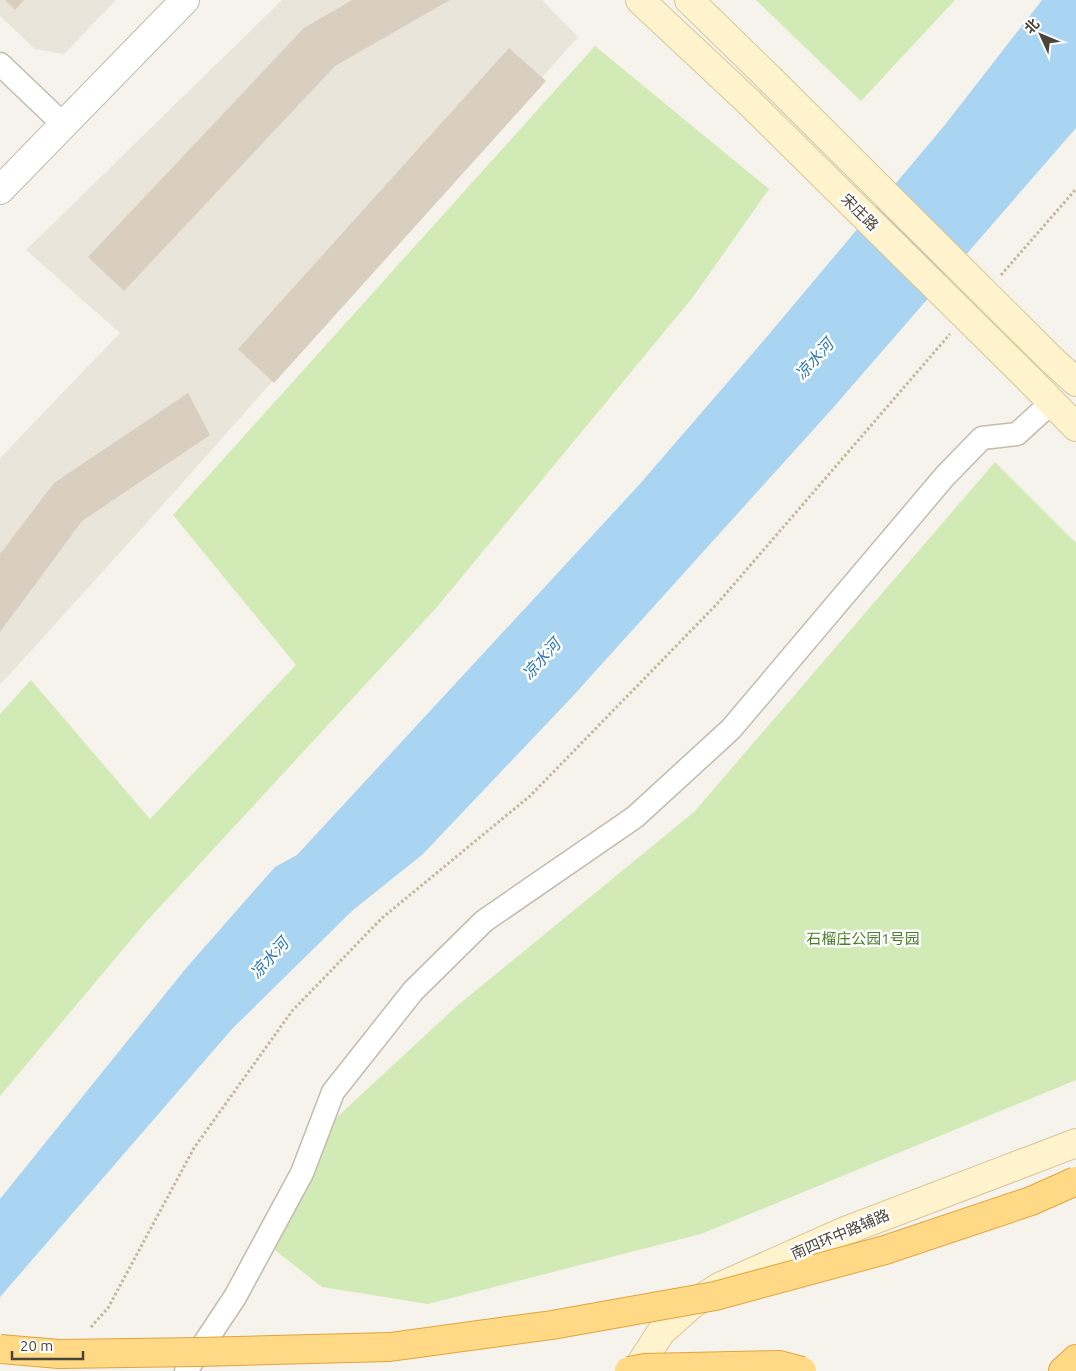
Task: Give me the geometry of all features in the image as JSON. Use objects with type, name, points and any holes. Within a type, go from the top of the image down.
[{"type":"highway","points":[[0,1349],[60,1354],[390,1346],[552,1325],[714,1296],[885,1250],[1031,1201],[1076,1181]]},
{"type":"highway","points":[[1063,1371],[1076,1358]]},
{"type":"highway","points":[[629,1371],[645,1368],[779,1365],[802,1371]]},
{"type":"main road","name":"宋庄路","points":[[640,0],[749,102],[1076,427]]},
{"type":"main road","name":"宋庄路","points":[[689,0],[1068,371]]},
{"type":"main road","name":"南四环中路辅路","points":[[636,1371],[661,1332],[691,1305],[718,1287],[845,1231],[1076,1143]]},
{"type":"street","points":[[0,190],[185,0]]},
{"type":"street","points":[[0,64],[64,125]]},
{"type":"street","points":[[186,1371],[235,1298],[298,1181],[333,1092],[412,991],[484,922],[555,874],[642,811],[731,729],[945,476],[982,438],[1017,434],[1052,402]]},
{"type":"path","points":[[999,278],[1076,189]]},
{"type":"path","points":[[90,1329],[108,1308],[194,1148],[292,1011],[382,918],[530,796],[702,619],[954,329]]},
{"type":"shaded area","points":[[0,0],[116,0],[64,54],[35,49],[0,16]]},
{"type":"shaded area","points":[[282,0],[542,0],[578,37],[151,518],[0,685],[0,458],[120,333],[26,250]]},
{"type":"green space","points":[[756,0],[955,0],[861,101]]},
{"type":"green space","points":[[595,46],[769,189],[693,297],[437,607],[145,923],[0,1096],[0,714],[31,680],[150,819],[296,665],[173,515]]},
{"type":"green space","name":"石榴庄公园1号园","points":[[995,462],[1076,543],[1076,1080],[701,1234],[428,1304],[322,1287],[271,1247],[296,1155],[457,1006],[694,812]]},
{"type":"water","name":"凉水河","points":[[1042,0],[1076,0],[1076,128],[832,409],[572,697],[423,854],[353,910],[232,1029],[0,1297],[0,1199],[187,967],[275,867],[297,855],[639,485],[944,126]]},
{"type":"building","points":[[5,0],[24,0],[15,10]]},
{"type":"building","points":[[352,0],[450,0],[335,66],[124,291],[88,257],[304,28]]},
{"type":"building","points":[[509,48],[546,81],[274,383],[238,349]]},
{"type":"building","points":[[188,393],[210,435],[82,521],[0,632],[0,554],[54,483]]}]
